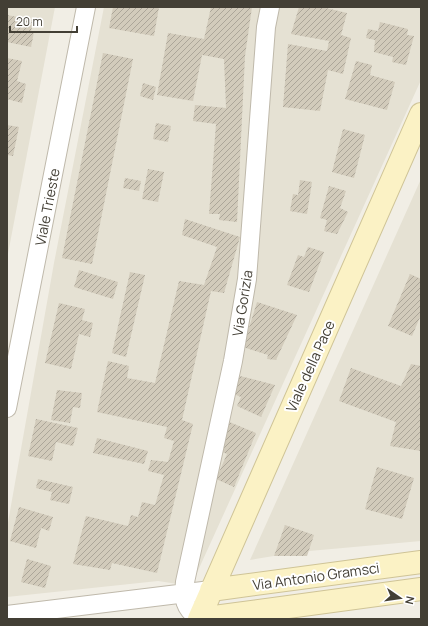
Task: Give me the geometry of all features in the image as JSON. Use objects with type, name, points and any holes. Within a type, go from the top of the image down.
[{"type":"street","name":"Viale Trieste","points":[[7,408],[86,7]]},
{"type":"street","name":"Via Gorizia","points":[[184,594],[185,582],[233,361],[247,279],[266,27],[270,7]]},
{"type":"street","name":"Viale della Pace","points":[[198,619],[421,114]]},
{"type":"street","name":"Via Antonio Gramsci","points":[[211,590],[421,562]]},
{"type":"street","name":"Via Antonio Gramsci","points":[[198,619],[421,589]]},
{"type":"street","points":[[7,615],[211,590]]},
{"type":"street","points":[[184,594],[190,613],[198,619]]},
{"type":"shaded area","points":[[7,7],[55,7],[7,259]]},
{"type":"shaded area","points":[[104,7],[421,7],[421,80],[191,586],[158,581],[7,597],[7,528],[54,263]]},
{"type":"shaded area","points":[[421,179],[421,541],[298,552],[250,560]]},
{"type":"building","points":[[113,7],[159,7],[154,36],[109,28]]},
{"type":"building","points":[[211,7],[252,7],[245,56],[237,222],[219,220],[220,214],[209,214],[216,124],[193,121],[195,105],[226,108],[224,59],[202,55],[193,101],[157,95],[168,33],[204,39]]},
{"type":"building","points":[[299,7],[322,7],[347,13],[341,35],[351,38],[343,74],[328,70],[320,111],[283,107],[288,44],[327,51],[329,41],[291,34]]},
{"type":"building","points":[[7,15],[33,20],[31,32],[34,32],[31,47],[7,42]]},
{"type":"building","points":[[380,22],[408,29],[407,35],[414,36],[406,65],[392,62],[393,57],[374,52],[375,40],[366,38],[368,29],[378,31]]},
{"type":"building","points":[[103,53],[133,59],[92,264],[62,258]]},
{"type":"building","points":[[7,58],[22,61],[17,81],[26,84],[22,103],[7,99]]},
{"type":"building","points":[[356,61],[372,65],[370,75],[395,82],[387,110],[345,99]]},
{"type":"building","points":[[143,83],[156,87],[153,100],[140,96]]},
{"type":"building","points":[[156,123],[171,126],[168,142],[153,139]]},
{"type":"building","points":[[7,125],[19,127],[13,156],[7,155]]},
{"type":"building","points":[[343,129],[365,135],[354,178],[332,172]]},
{"type":"building","points":[[148,169],[164,172],[158,202],[142,199]]},
{"type":"building","points":[[125,178],[141,181],[139,191],[123,188]]},
{"type":"building","points":[[300,180],[312,182],[307,214],[290,211],[293,194],[298,195]]},
{"type":"building","points":[[329,186],[346,191],[340,208],[348,212],[337,234],[324,231],[327,220],[320,218]]},
{"type":"building","points":[[185,219],[240,237],[224,293],[211,291],[182,420],[193,424],[157,573],[112,563],[110,570],[73,564],[86,516],[128,526],[131,515],[138,517],[142,502],[155,505],[164,475],[148,471],[151,460],[168,462],[174,441],[164,438],[167,427],[97,412],[108,361],[129,366],[127,378],[155,383],[179,281],[204,285],[217,247],[182,235]]},
{"type":"building","points":[[308,247],[324,252],[309,292],[287,285],[298,255],[304,257]]},
{"type":"building","points":[[79,270],[118,282],[113,299],[74,287]]},
{"type":"building","points":[[130,272],[145,275],[126,357],[112,353]]},
{"type":"building","points":[[410,274],[421,279],[421,315],[412,336],[388,326]]},
{"type":"building","points":[[257,302],[297,315],[276,360],[267,359],[268,355],[243,347]]},
{"type":"building","points":[[59,303],[85,309],[82,320],[93,323],[90,337],[79,334],[71,369],[45,363]]},
{"type":"building","points":[[411,364],[421,366],[421,451],[390,446],[396,422],[339,401],[351,368],[401,386]]},
{"type":"building","points":[[240,376],[275,385],[261,417],[237,406],[241,397],[231,393]]},
{"type":"building","points":[[57,390],[82,393],[80,408],[73,407],[70,423],[51,420]]},
{"type":"building","points":[[36,419],[78,428],[73,446],[56,442],[52,461],[28,456]]},
{"type":"building","points":[[227,421],[256,433],[234,487],[216,479],[227,454],[215,449]]},
{"type":"building","points":[[97,438],[148,451],[144,464],[93,453]]},
{"type":"building","points":[[377,467],[414,478],[402,519],[365,509]]},
{"type":"building","points":[[38,479],[73,487],[69,504],[50,500],[52,492],[36,488]]},
{"type":"building","points":[[19,507],[53,517],[49,531],[41,528],[36,548],[10,541]]},
{"type":"building","points":[[285,525],[314,535],[307,556],[274,556]]},
{"type":"building","points":[[27,559],[51,566],[45,588],[21,582]]}]
